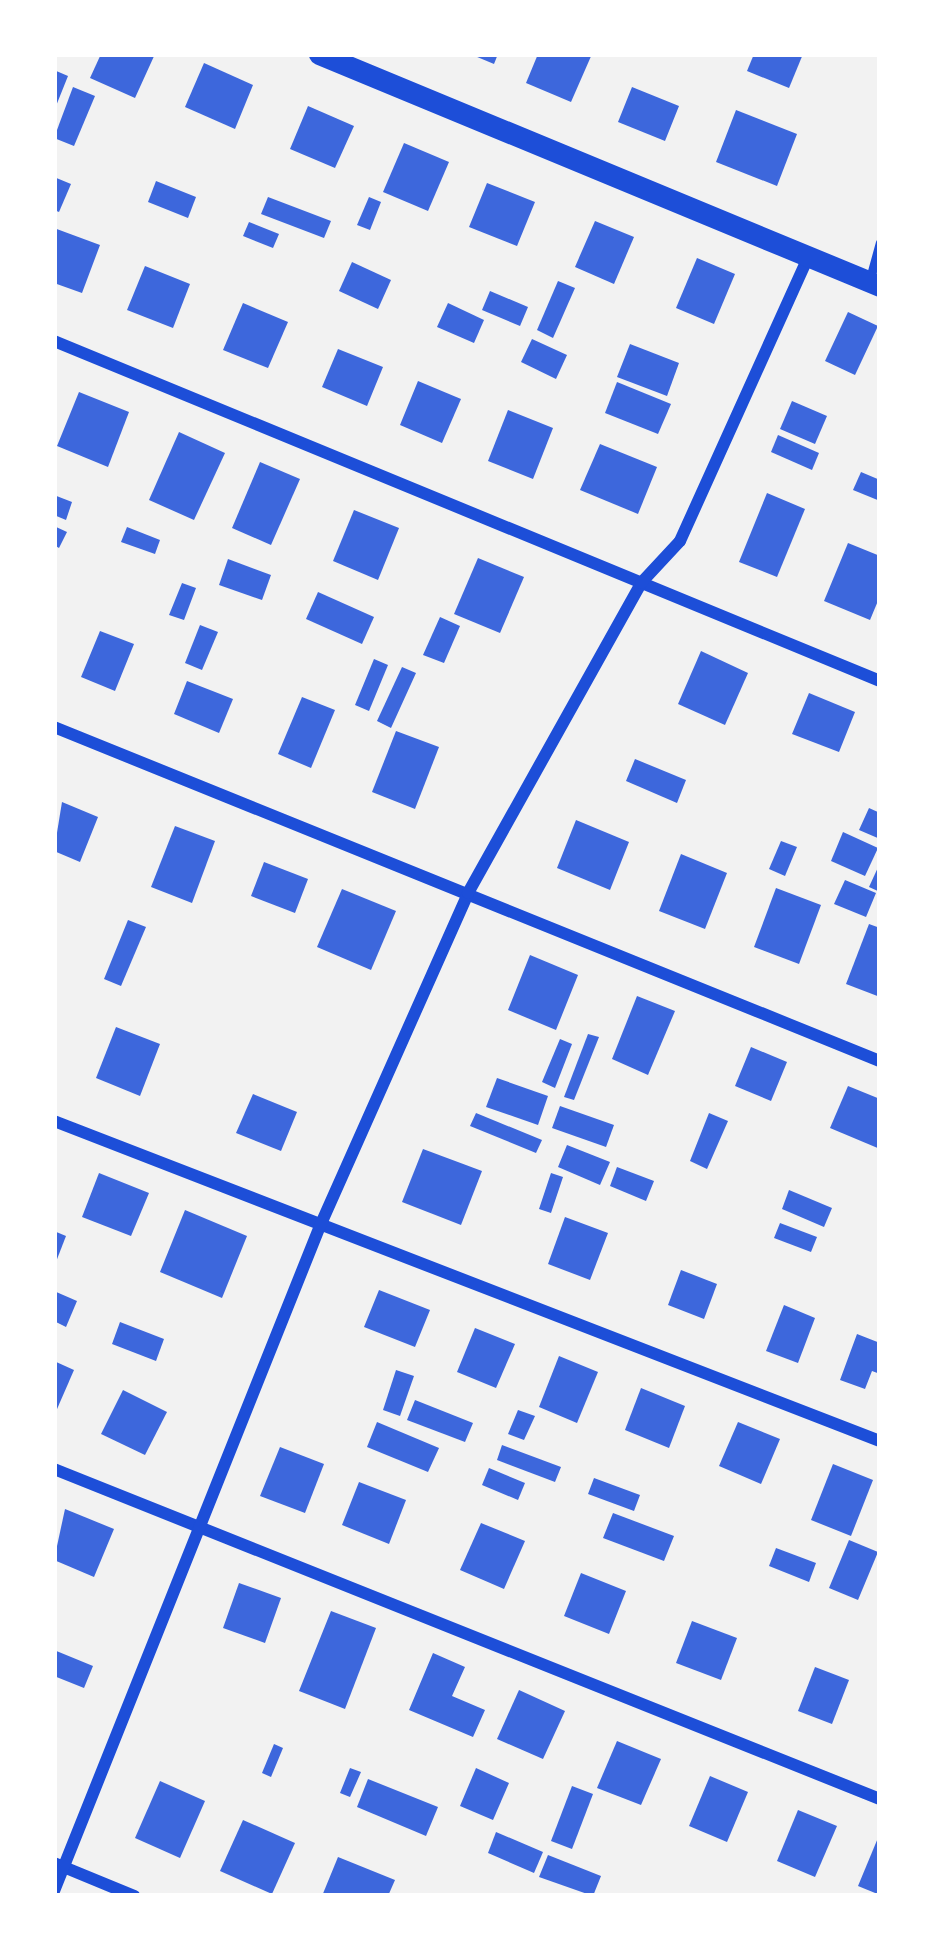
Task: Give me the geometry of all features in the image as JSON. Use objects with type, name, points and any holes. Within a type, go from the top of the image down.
[{"type":"street","points":[[319,54],[875,284]]},
{"type":"street","points":[[54,1892],[60,1865],[320,1226],[469,893],[641,583],[680,541],[808,257]]},
{"type":"street","points":[[54,341],[880,681]]},
{"type":"street","points":[[54,727],[880,1061]]},
{"type":"street","points":[[54,1120],[880,1441]]},
{"type":"street","points":[[54,1468],[880,1798]]},
{"type":"street","points":[[60,1865],[134,1896]]},
{"type":"lane","points":[[875,284],[880,242]]},
{"type":"building","points":[[101,54],[155,54],[135,98],[90,78]]},
{"type":"building","points":[[470,54],[498,54],[494,64]]},
{"type":"building","points":[[538,54],[592,54],[571,102],[526,83]]},
{"type":"building","points":[[754,54],[803,54],[789,88],[747,71]]},
{"type":"building","points":[[204,63],[253,85],[235,129],[185,107]]},
{"type":"building","points":[[54,70],[68,76],[54,111]]},
{"type":"building","points":[[73,87],[95,96],[74,146],[54,138]]},
{"type":"building","points":[[632,87],[679,106],[665,141],[618,122]]},
{"type":"building","points":[[308,106],[354,126],[335,168],[290,149]]},
{"type":"building","points":[[736,110],[797,134],[777,186],[716,162]]},
{"type":"building","points":[[404,143],[449,162],[428,211],[383,192]]},
{"type":"building","points":[[54,177],[71,184],[59,212],[54,210]]},
{"type":"building","points":[[156,181],[196,197],[188,218],[148,202]]},
{"type":"building","points":[[487,183],[535,202],[517,246],[469,227]]},
{"type":"building","points":[[268,197],[331,221],[324,238],[261,214]]},
{"type":"building","points":[[369,197],[381,202],[370,230],[357,225]]},
{"type":"building","points":[[595,221],[634,237],[614,284],[575,267]]},
{"type":"building","points":[[249,222],[279,234],[273,248],[243,236]]},
{"type":"building","points":[[54,228],[100,245],[82,293],[54,283]]},
{"type":"building","points":[[697,258],[735,274],[714,324],[676,308]]},
{"type":"building","points":[[352,262],[391,280],[378,309],[339,291]]},
{"type":"building","points":[[145,266],[190,284],[173,328],[127,310]]},
{"type":"building","points":[[558,281],[575,288],[553,338],[537,330]]},
{"type":"building","points":[[490,291],[528,307],[520,326],[482,310]]},
{"type":"building","points":[[243,303],[288,322],[268,368],[223,350]]},
{"type":"building","points":[[448,303],[484,320],[474,343],[437,327]]},
{"type":"building","points":[[848,312],[878,326],[855,375],[825,361]]},
{"type":"building","points":[[532,339],[567,355],[556,379],[521,362]]},
{"type":"building","points":[[630,344],[679,363],[667,396],[617,377]]},
{"type":"building","points":[[338,349],[383,367],[367,406],[322,387]]},
{"type":"building","points":[[418,381],[461,399],[442,443],[400,425]]},
{"type":"building","points":[[617,382],[671,404],[658,434],[605,413]]},
{"type":"building","points":[[79,392],[129,412],[108,467],[57,446]]},
{"type":"building","points":[[792,401],[827,416],[815,444],[780,429]]},
{"type":"building","points":[[508,410],[553,428],[533,479],[488,461]]},
{"type":"building","points":[[179,432],[225,453],[194,520],[149,500]]},
{"type":"building","points":[[778,435],[819,453],[812,470],[771,452]]},
{"type":"building","points":[[600,444],[657,467],[638,514],[580,490]]},
{"type":"building","points":[[260,462],[300,479],[271,545],[232,528]]},
{"type":"building","points":[[861,472],[880,480],[880,501],[853,490]]},
{"type":"building","points":[[767,493],[805,509],[777,577],[739,562]]},
{"type":"building","points":[[54,495],[72,502],[66,520],[54,515]]},
{"type":"building","points":[[354,510],[399,528],[378,580],[333,561]]},
{"type":"building","points":[[54,526],[67,532],[59,548],[54,545]]},
{"type":"building","points":[[127,527],[160,540],[155,554],[121,542]]},
{"type":"building","points":[[848,543],[880,556],[880,596],[870,620],[824,601]]},
{"type":"building","points":[[478,558],[524,577],[500,633],[454,614]]},
{"type":"building","points":[[228,559],[271,575],[262,600],[219,585]]},
{"type":"building","points":[[182,583],[196,588],[184,620],[169,615]]},
{"type":"building","points":[[318,592],[374,617],[362,644],[306,619]]},
{"type":"building","points":[[440,617],[460,626],[444,663],[423,655]]},
{"type":"building","points":[[200,625],[218,632],[202,670],[185,663]]},
{"type":"building","points":[[100,631],[134,644],[115,691],[81,677]]},
{"type":"building","points":[[701,651],[748,673],[725,725],[678,704]]},
{"type":"building","points":[[374,659],[388,665],[369,711],[355,705]]},
{"type":"building","points":[[402,667],[416,673],[391,728],[377,721]]},
{"type":"building","points":[[187,681],[233,699],[219,733],[174,714]]},
{"type":"building","points":[[809,693],[855,712],[839,752],[792,734]]},
{"type":"building","points":[[302,697],[335,710],[311,768],[278,754]]},
{"type":"building","points":[[396,731],[439,747],[415,809],[372,792]]},
{"type":"building","points":[[635,759],[686,780],[677,803],[626,781]]},
{"type":"building","points":[[62,802],[98,817],[80,862],[54,851]]},
{"type":"building","points":[[869,808],[880,813],[880,839],[859,830]]},
{"type":"building","points":[[576,820],[629,842],[610,890],[557,868]]},
{"type":"building","points":[[175,826],[215,841],[192,903],[151,887]]},
{"type":"building","points":[[843,832],[878,848],[865,876],[831,861]]},
{"type":"building","points":[[781,841],[797,847],[785,876],[769,869]]},
{"type":"building","points":[[681,854],[727,873],[705,929],[659,911]]},
{"type":"building","points":[[264,862],[308,879],[295,913],[251,896]]},
{"type":"building","points":[[880,863],[880,892],[869,887]]},
{"type":"building","points":[[845,880],[876,893],[866,917],[834,904]]},
{"type":"building","points":[[776,888],[821,905],[799,964],[754,947]]},
{"type":"building","points":[[342,889],[396,911],[371,970],[317,947]]},
{"type":"building","points":[[128,920],[146,927],[121,986],[104,979]]},
{"type":"building","points":[[869,924],[880,928],[880,997],[846,984]]},
{"type":"building","points":[[530,955],[578,975],[556,1030],[508,1010]]},
{"type":"building","points":[[637,996],[675,1011],[648,1075],[612,1059]]},
{"type":"building","points":[[116,1027],[160,1044],[140,1096],[96,1078]]},
{"type":"building","points":[[588,1034],[599,1037],[574,1100],[564,1097]]},
{"type":"building","points":[[560,1039],[572,1044],[555,1088],[542,1082]]},
{"type":"building","points":[[751,1047],[787,1062],[771,1101],[735,1086]]},
{"type":"building","points":[[497,1078],[548,1096],[538,1125],[486,1107]]},
{"type":"building","points":[[848,1086],[880,1099],[880,1149],[830,1128]]},
{"type":"building","points":[[253,1094],[297,1112],[281,1151],[236,1133]]},
{"type":"building","points":[[560,1106],[614,1125],[606,1147],[552,1128]]},
{"type":"building","points":[[476,1113],[542,1140],[536,1153],[470,1126]]},
{"type":"building","points":[[709,1113],[728,1121],[707,1169],[690,1161]]},
{"type":"building","points":[[567,1145],[610,1162],[600,1185],[558,1167]]},
{"type":"building","points":[[423,1149],[482,1171],[461,1225],[402,1202]]},
{"type":"building","points":[[617,1167],[654,1181],[646,1201],[610,1186]]},
{"type":"building","points":[[99,1173],[149,1193],[131,1236],[82,1217]]},
{"type":"building","points":[[551,1173],[563,1177],[551,1213],[539,1209]]},
{"type":"building","points":[[789,1190],[832,1208],[824,1227],[782,1209]]},
{"type":"building","points":[[185,1210],[247,1236],[222,1298],[160,1272]]},
{"type":"building","points":[[565,1217],[608,1233],[590,1280],[548,1264]]},
{"type":"building","points":[[780,1223],[817,1237],[811,1252],[774,1238]]},
{"type":"building","points":[[54,1231],[66,1236],[54,1267]]},
{"type":"building","points":[[681,1270],[717,1284],[704,1319],[668,1305]]},
{"type":"building","points":[[379,1290],[430,1310],[415,1347],[364,1327]]},
{"type":"building","points":[[54,1291],[77,1301],[66,1327],[54,1321]]},
{"type":"building","points":[[784,1305],[815,1318],[798,1363],[766,1351]]},
{"type":"building","points":[[120,1322],[164,1339],[156,1361],[112,1344]]},
{"type":"building","points":[[475,1328],[515,1344],[496,1388],[457,1372]]},
{"type":"building","points":[[857,1334],[880,1343],[880,1374],[872,1371],[865,1389],[840,1380]]},
{"type":"building","points":[[559,1356],[598,1372],[577,1423],[539,1407]]},
{"type":"building","points":[[54,1361],[74,1370],[54,1416]]},
{"type":"building","points":[[396,1370],[414,1376],[400,1416],[383,1410]]},
{"type":"building","points":[[641,1388],[685,1406],[669,1448],[625,1430]]},
{"type":"building","points":[[123,1390],[167,1412],[145,1455],[101,1434]]},
{"type":"building","points":[[415,1400],[473,1423],[465,1442],[407,1420]]},
{"type":"building","points":[[518,1410],[535,1416],[524,1440],[508,1434]]},
{"type":"building","points":[[377,1422],[439,1448],[428,1472],[367,1447]]},
{"type":"building","points":[[738,1422],[780,1439],[761,1484],[719,1466]]},
{"type":"building","points":[[502,1445],[561,1467],[555,1482],[497,1460]]},
{"type":"building","points":[[280,1447],[324,1464],[305,1513],[260,1496]]},
{"type":"building","points":[[833,1464],[873,1480],[851,1536],[811,1520]]},
{"type":"building","points":[[489,1468],[525,1483],[518,1500],[482,1485]]},
{"type":"building","points":[[594,1478],[640,1495],[634,1511],[588,1494]]},
{"type":"building","points":[[359,1482],[406,1500],[389,1544],[342,1525]]},
{"type":"building","points":[[65,1509],[114,1529],[94,1577],[54,1560]]},
{"type":"building","points":[[613,1513],[674,1536],[664,1561],[603,1538]]},
{"type":"building","points":[[481,1523],[525,1541],[504,1589],[460,1570]]},
{"type":"building","points":[[849,1540],[878,1552],[858,1600],[829,1588]]},
{"type":"building","points":[[776,1548],[816,1563],[809,1582],[769,1566]]},
{"type":"building","points":[[581,1573],[626,1591],[609,1634],[564,1616]]},
{"type":"building","points":[[239,1583],[281,1598],[265,1643],[223,1628]]},
{"type":"building","points":[[331,1611],[376,1628],[345,1709],[299,1691]]},
{"type":"building","points":[[692,1621],[737,1638],[721,1680],[676,1663]]},
{"type":"building","points":[[54,1650],[93,1666],[84,1688],[54,1676]]},
{"type":"building","points":[[433,1653],[465,1667],[452,1696],[485,1710],[473,1737],[409,1710]]},
{"type":"building","points":[[815,1667],[849,1680],[832,1724],[798,1711]]},
{"type":"building","points":[[519,1690],[565,1711],[543,1759],[497,1739]]},
{"type":"building","points":[[617,1741],[661,1759],[641,1805],[597,1788]]},
{"type":"building","points":[[274,1744],[283,1748],[271,1777],[262,1773]]},
{"type":"building","points":[[350,1768],[361,1772],[350,1797],[340,1793]]},
{"type":"building","points":[[476,1768],[509,1783],[493,1820],[460,1806]]},
{"type":"building","points":[[710,1776],[748,1792],[727,1842],[689,1826]]},
{"type":"building","points":[[368,1779],[438,1807],[426,1836],[357,1807]]},
{"type":"building","points":[[160,1781],[205,1801],[180,1858],[135,1838]]},
{"type":"building","points":[[572,1786],[593,1794],[572,1849],[551,1841]]},
{"type":"building","points":[[798,1810],[837,1826],[815,1877],[777,1861]]},
{"type":"building","points":[[243,1820],[295,1843],[272,1894],[220,1871]]},
{"type":"building","points":[[496,1832],[543,1852],[534,1873],[488,1853]]},
{"type":"building","points":[[880,1833],[880,1895],[858,1886]]},
{"type":"building","points":[[548,1855],[601,1876],[593,1896],[539,1877]]},
{"type":"building","points":[[338,1857],[395,1880],[388,1896],[322,1896]]}]
